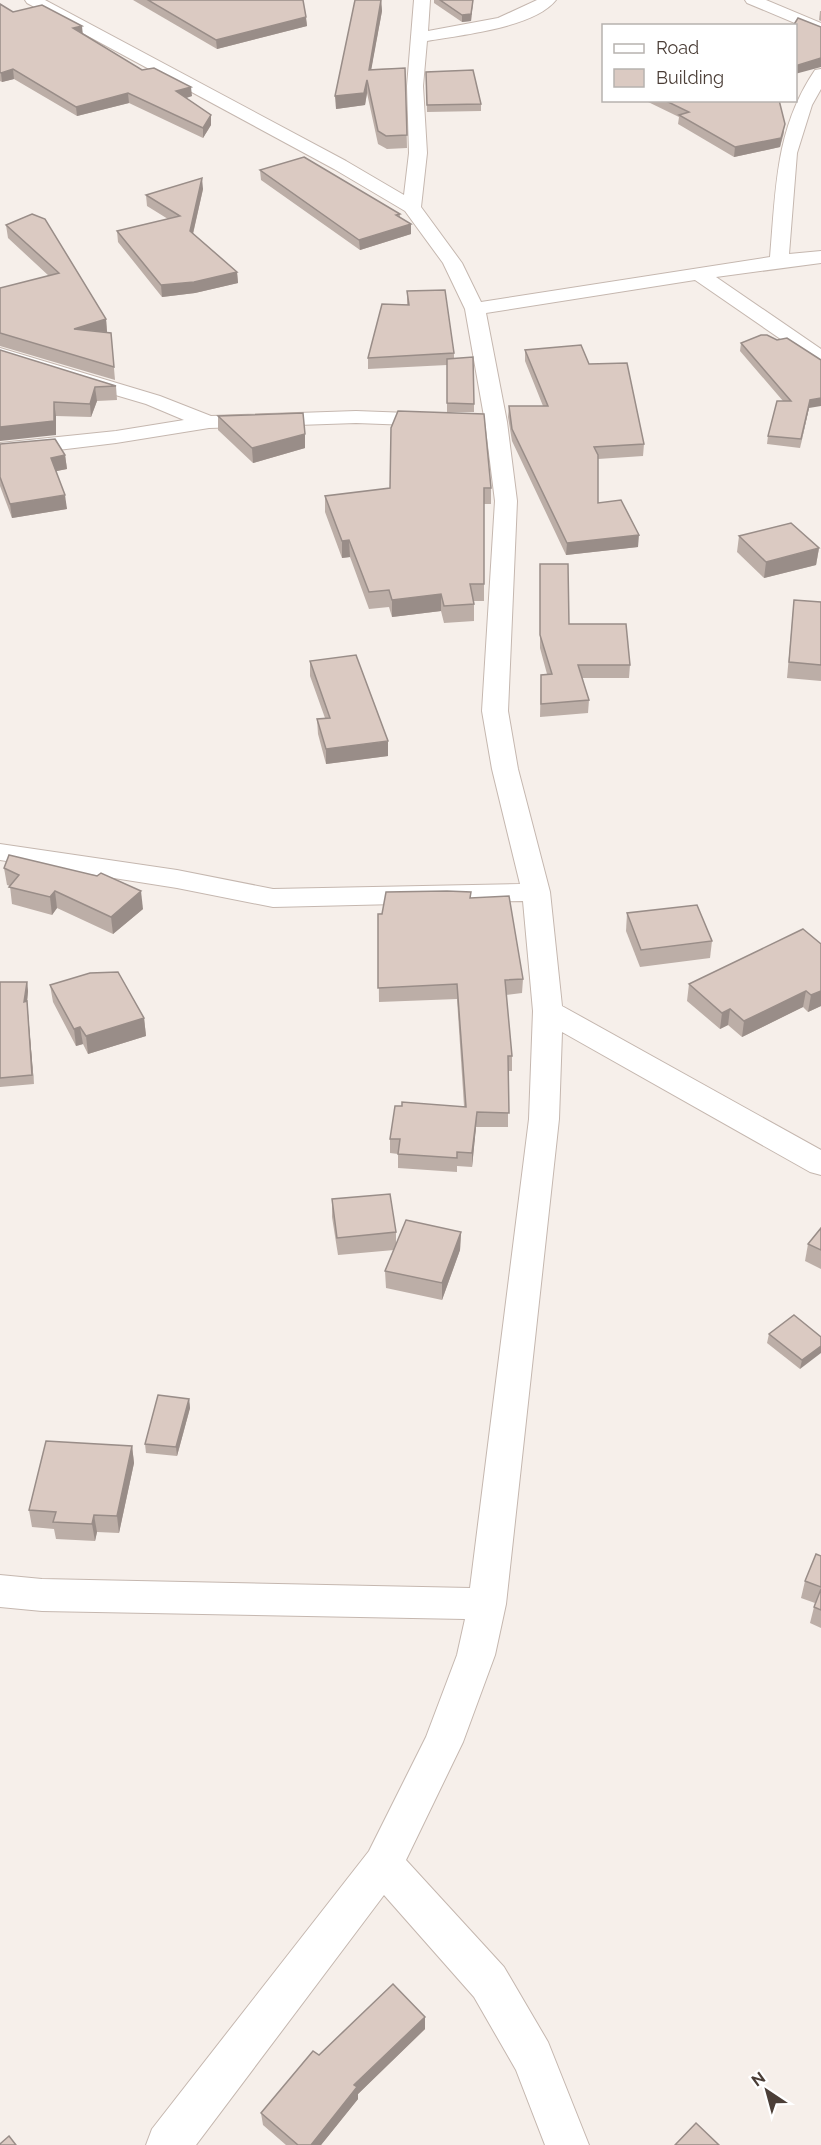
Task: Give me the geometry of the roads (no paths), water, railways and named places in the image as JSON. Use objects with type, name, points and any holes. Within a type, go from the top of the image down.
[{"type":"street","points":[[33,0],[340,165],[412,207],[452,263],[474,309],[485,422],[506,501],[495,711],[505,770],[536,892],[548,1011],[544,1119],[487,1604],[476,1655],[444,1742],[383,1864],[168,2145]]},
{"type":"street","points":[[412,207],[418,153],[416,86],[420,37],[418,23],[422,0]]},
{"type":"street","points":[[420,37],[516,18],[533,11],[548,0]]},
{"type":"street","points":[[753,0],[821,29]]},
{"type":"street","points":[[779,261],[788,153],[803,105],[821,74]]},
{"type":"street","points":[[474,309],[779,261],[821,257]]},
{"type":"street","points":[[699,274],[821,358]]},
{"type":"street","points":[[0,354],[153,400],[209,422]]},
{"type":"street","points":[[0,450],[116,437],[209,422],[356,417],[452,420]]},
{"type":"street","points":[[0,852],[166,878],[273,898],[536,892]]},
{"type":"street","points":[[548,1011],[821,1164]]},
{"type":"street","points":[[0,1591],[42,1595],[487,1604]]},
{"type":"street","points":[[383,1864],[489,1982],[533,2057],[567,2145]]}]
